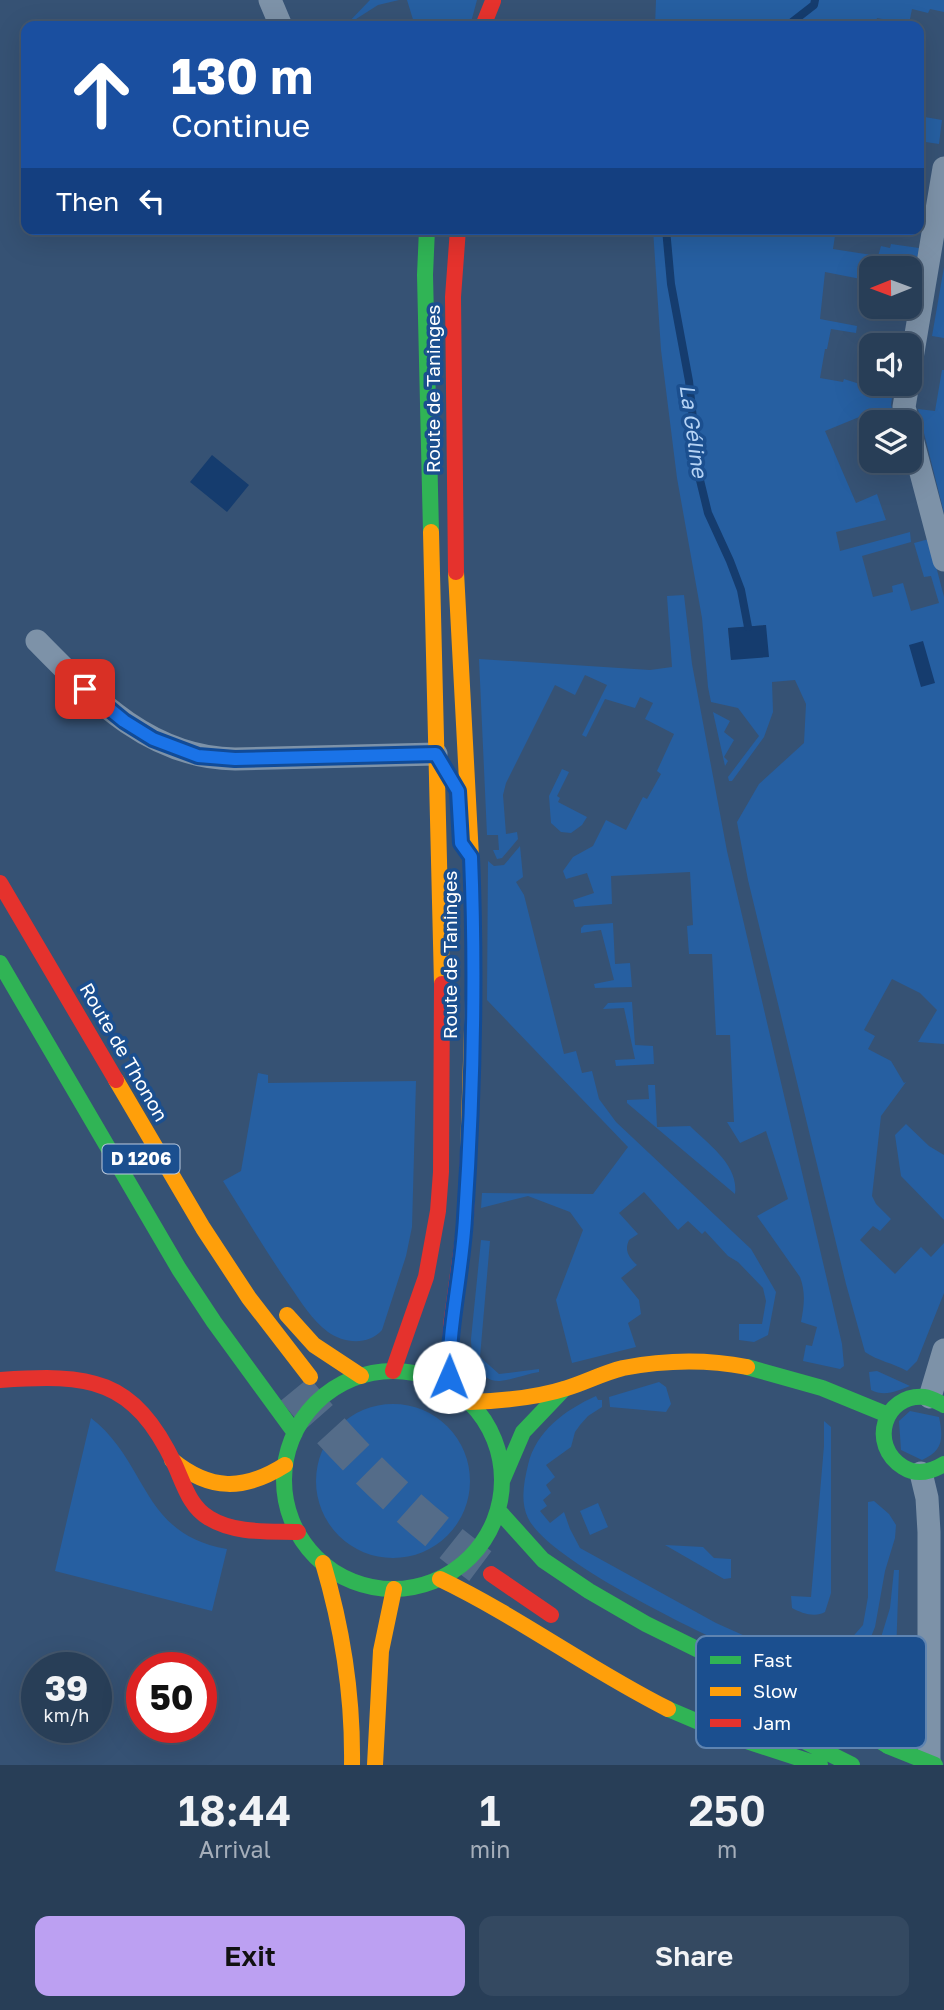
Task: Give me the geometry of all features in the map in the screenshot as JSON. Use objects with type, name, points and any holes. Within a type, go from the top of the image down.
[{"type":"main road","points":[[485,21],[493,0]]},
{"type":"main road","points":[[491,21],[493,0]]},
{"type":"main road","name":"Route de Taninges","points":[[449,1387],[451,1325],[466,1215],[474,967],[456,577],[453,287],[457,235]]},
{"type":"main road","name":"Route de Taninges","points":[[393,1371],[426,1277],[439,1211],[441,1172],[442,967],[426,239]]},
{"type":"main road","points":[[436,754],[458,791],[461,843],[471,857]]},
{"type":"main road","name":"Route de Thonon","points":[[0,883],[218,1253],[275,1334],[310,1377]]},
{"type":"main road","points":[[43,957],[99,1020]]},
{"type":"main road","points":[[0,963],[179,1269],[295,1433]]},
{"type":"main road","points":[[277,1302],[314,1345],[361,1376]]},
{"type":"main road","points":[[470,1402],[491,1402],[564,1389],[607,1373],[642,1365],[717,1361],[748,1365],[787,1375],[888,1415]]},
{"type":"main road","points":[[393,1371],[422,1375],[449,1387],[470,1402],[490,1430],[501,1463],[502,1480],[498,1510],[482,1544],[456,1570],[440,1579],[410,1588],[394,1589],[356,1583],[323,1563],[298,1532],[287,1500],[285,1465],[295,1433],[316,1404],[345,1382],[361,1376],[393,1371]]},
{"type":"main road","points":[[0,1380],[66,1376],[112,1387],[139,1407],[151,1422],[173,1460],[191,1502],[206,1517],[227,1527],[298,1532]]},
{"type":"main road","points":[[502,1480],[523,1432],[564,1389]]},
{"type":"main road","points":[[937,1401],[910,1398],[897,1404],[888,1415],[882,1433],[887,1452],[901,1467],[921,1473],[944,1465]]},
{"type":"main road","points":[[173,1460],[198,1479],[228,1486],[266,1478],[285,1465]]},
{"type":"main road","points":[[498,1510],[543,1560],[589,1591],[696,1649]]},
{"type":"main road","points":[[323,1563],[346,1650],[351,1701],[352,1765]]},
{"type":"main road","points":[[491,1574],[566,1624]]},
{"type":"main road","points":[[440,1579],[470,1592],[599,1672],[672,1711],[696,1720]]},
{"type":"main road","points":[[375,1765],[381,1651],[394,1589]]},
{"type":"main road","points":[[767,1748],[820,1765]]},
{"type":"main road","points":[[819,1748],[852,1765]]},
{"type":"main road","points":[[893,1748],[935,1765]]},
{"type":"street","points":[[270,0],[279,21]]},
{"type":"street","points":[[916,333],[944,169]]},
{"type":"street","points":[[445,235],[442,344],[453,370]]},
{"type":"street","points":[[921,473],[944,560]]},
{"type":"street","points":[[37,641],[85,689],[124,721],[153,739],[186,753],[222,759],[436,754]]},
{"type":"street","points":[[937,1401],[944,1350]]},
{"type":"street","points":[[921,1473],[929,1532],[929,1765]]},
{"type":"shaded area","points":[[370,0],[399,0],[378,5],[350,21]]},
{"type":"shaded area","points":[[407,0],[477,0],[471,21],[413,21]]},
{"type":"shaded area","points":[[656,0],[944,0],[944,12],[930,9],[928,13],[912,9],[910,21],[877,18],[876,21],[655,21]]},
{"type":"shaded area","points":[[924,117],[942,120],[939,144],[924,142]]},
{"type":"shaded area","points":[[653,235],[835,235],[833,249],[878,256],[859,256],[859,279],[825,272],[820,319],[857,326],[856,333],[831,329],[820,378],[843,382],[844,379],[859,384],[859,396],[892,396],[892,410],[859,410],[859,417],[825,431],[856,503],[877,494],[886,520],[836,532],[840,551],[910,532],[911,542],[862,556],[873,597],[893,592],[892,586],[903,583],[911,611],[939,603],[931,576],[924,577],[914,543],[929,539],[944,597],[944,1044],[918,1042],[937,1010],[920,993],[892,979],[864,1030],[875,1036],[868,1049],[891,1061],[904,1083],[906,1082],[881,1116],[872,1196],[891,1219],[880,1231],[873,1226],[860,1240],[895,1274],[921,1247],[931,1257],[944,1243],[944,1293],[917,1361],[907,1371],[865,1352],[748,880],[737,822],[759,784],[804,743],[806,704],[795,680],[772,682],[773,712],[764,737],[732,781],[729,781],[728,777],[759,736],[738,708],[711,702],[702,618],[677,478],[661,350]],"holes":[[[766,625],[731,660],[728,628]]]},
{"type":"shaded area","points":[[891,244],[919,248],[918,256],[878,256],[881,246],[890,248]]},
{"type":"shaded area","points":[[944,267],[944,338],[932,336]]},
{"type":"shaded area","points":[[944,370],[944,513],[922,425],[922,410],[918,409],[935,411]]},
{"type":"shaded area","points":[[212,455],[249,485],[227,512],[190,482]]},
{"type":"shaded area","points":[[684,595],[692,664],[727,851],[842,1344],[844,1366],[840,1369],[803,1361],[806,1345],[812,1346],[817,1327],[801,1322],[804,1300],[800,1277],[757,1216],[788,1199],[766,1131],[740,1143],[727,1122],[734,1122],[730,1035],[716,1035],[712,954],[689,954],[687,926],[693,925],[690,872],[611,876],[612,904],[575,907],[573,900],[594,893],[587,873],[566,879],[563,871],[573,857],[593,846],[606,820],[626,830],[643,797],[647,799],[661,774],[657,771],[674,734],[645,719],[653,703],[640,697],[635,708],[605,699],[586,737],[582,735],[607,685],[585,675],[575,695],[555,685],[506,783],[503,795],[506,834],[517,832],[518,839],[502,858],[497,859],[493,850],[499,850],[498,835],[487,835],[479,659],[650,670],[672,667],[667,596]]},
{"type":"shaded area","points":[[766,625],[769,657],[731,660],[728,628]]},
{"type":"shaded area","points":[[923,641],[935,683],[921,687],[909,645]]},
{"type":"shaded area","points":[[713,712],[730,721],[724,732],[734,740],[724,757],[728,761],[725,766]]},
{"type":"shaded area","points":[[562,769],[569,772],[557,796],[560,798],[558,802],[587,817],[582,825],[571,833],[561,832],[551,823],[549,796]]},
{"type":"shaded area","points":[[520,846],[523,877],[516,882],[524,895],[564,1054],[576,1051],[582,1073],[592,1071],[599,1099],[616,1122],[751,1249],[776,1292],[768,1335],[754,1342],[739,1340],[739,1324],[762,1324],[766,1301],[763,1288],[705,1231],[702,1234],[688,1221],[678,1230],[644,1192],[619,1213],[638,1234],[629,1240],[627,1247],[637,1265],[621,1278],[639,1300],[641,1314],[628,1323],[636,1347],[572,1363],[556,1300],[583,1230],[570,1212],[528,1196],[481,1208],[482,1193],[593,1194],[628,1147],[487,1000],[488,861],[494,866],[504,865]]},
{"type":"shaded area","points":[[613,923],[615,964],[630,963],[632,987],[595,988],[594,984],[614,980],[601,930],[581,933],[581,928],[584,925]]},
{"type":"shaded area","points":[[632,1002],[635,1045],[653,1046],[654,1064],[616,1066],[615,1060],[635,1059],[624,1008],[603,1009],[608,1003]]},
{"type":"shaded area","points":[[258,1073],[268,1075],[268,1083],[416,1081],[412,1227],[406,1256],[382,1330],[370,1339],[341,1339],[317,1322],[281,1273],[223,1181],[241,1171]]},
{"type":"shaded area","points":[[648,1085],[655,1085],[657,1127],[690,1126],[727,1164],[735,1183],[735,1194],[627,1103],[627,1100],[649,1099]]},
{"type":"shaded area","points":[[906,1124],[929,1146],[944,1155],[944,1220],[901,1176],[895,1135]]},
{"type":"shaded area","points":[[481,1240],[490,1241],[480,1357],[499,1374],[539,1369],[539,1372],[500,1381],[486,1377],[477,1367],[471,1339]]},
{"type":"shaded area","points":[[877,1371],[910,1386],[886,1393],[871,1390],[869,1372]]},
{"type":"shaded area","points":[[659,1382],[666,1387],[671,1404],[666,1412],[610,1407],[609,1397]]},
{"type":"shaded area","points":[[596,1396],[598,1400],[602,1400],[602,1407],[588,1416],[575,1432],[571,1447],[546,1465],[555,1477],[546,1485],[551,1493],[543,1500],[547,1506],[540,1511],[550,1523],[564,1512],[580,1548],[716,1623],[745,1636],[709,1636],[660,1612],[593,1574],[564,1554],[541,1535],[528,1518],[523,1498],[532,1453],[553,1423]]},
{"type":"shaded area","points":[[393,1404],[423,1409],[448,1426],[465,1451],[470,1481],[465,1511],[448,1536],[423,1553],[393,1558],[363,1553],[338,1536],[321,1511],[316,1481],[321,1451],[338,1426],[363,1409]]},
{"type":"shaded area","points":[[910,1411],[939,1417],[940,1444],[934,1453],[922,1460],[901,1450],[899,1421]]},
{"type":"shaded area","points":[[91,1418],[110,1436],[148,1495],[177,1529],[199,1541],[227,1549],[212,1611],[55,1571]]},
{"type":"shaded area","points":[[824,1421],[831,1427],[831,1593],[825,1612],[813,1615],[792,1608],[791,1596],[811,1597]]},
{"type":"shaded area","points":[[874,1501],[889,1514],[896,1525],[871,1636],[853,1636],[863,1625],[868,1597],[868,1502]]},
{"type":"shaded area","points":[[598,1503],[608,1527],[590,1535],[580,1511]]},
{"type":"shaded area","points":[[665,1545],[703,1547],[714,1558],[731,1559],[731,1578],[724,1579]]},
{"type":"shaded area","points":[[894,1570],[899,1570],[897,1636],[881,1636],[890,1608]]},
{"type":"waterway","name":"La Géline","points":[[793,21],[814,5],[815,0]]},
{"type":"waterway","name":"La Géline","points":[[667,235],[671,284],[689,381],[699,476],[708,513],[741,590],[748,627]]},
{"type":"tunnel","points":[[295,1389],[387,1488],[491,1574]]},
{"type":"traffic: fast","points":[[427,235],[425,275],[431,532]]},
{"type":"traffic: fast","points":[[0,963],[179,1269],[295,1433]]},
{"type":"traffic: fast","points":[[747,1367],[822,1388],[888,1415]]},
{"type":"traffic: fast","points":[[393,1371],[414,1373],[435,1380],[470,1403],[493,1438],[500,1459],[502,1480],[500,1501],[493,1522],[470,1557],[435,1580],[414,1587],[393,1589],[372,1587],[351,1580],[316,1557],[293,1522],[286,1501],[284,1480],[286,1459],[293,1438],[316,1403],[351,1380],[372,1373],[393,1371]]},
{"type":"traffic: fast","points":[[502,1481],[523,1432],[564,1389]]},
{"type":"traffic: fast","points":[[944,1405],[924,1397],[910,1398],[891,1412],[885,1423],[884,1434],[892,1458],[908,1470],[924,1472],[944,1464]]},
{"type":"traffic: fast","points":[[498,1510],[543,1560],[589,1591],[696,1649]]},
{"type":"traffic: fast","points":[[668,1709],[696,1721]]},
{"type":"traffic: fast","points":[[768,1748],[820,1765]]},
{"type":"traffic: fast","points":[[818,1748],[852,1765]]},
{"type":"traffic: fast","points":[[893,1748],[935,1765]]},
{"type":"traffic: slow","points":[[431,532],[442,984]]},
{"type":"traffic: slow","points":[[456,572],[474,967],[468,1155]]},
{"type":"traffic: slow","points":[[116,1080],[203,1228],[249,1298],[310,1377]]},
{"type":"traffic: slow","points":[[287,1315],[314,1345],[361,1376]]},
{"type":"traffic: slow","points":[[470,1402],[543,1394],[623,1368],[654,1363],[700,1362],[747,1367]]},
{"type":"traffic: slow","points":[[172,1460],[200,1478],[227,1484],[255,1480],[285,1465]]},
{"type":"traffic: slow","points":[[323,1563],[345,1663],[351,1713],[352,1765]]},
{"type":"traffic: slow","points":[[440,1579],[668,1709]]},
{"type":"traffic: slow","points":[[375,1765],[381,1651],[394,1589]]},
{"type":"traffic: jam","points":[[485,21],[493,1]]},
{"type":"traffic: jam","points":[[456,572],[453,297],[458,235]]},
{"type":"traffic: jam","points":[[0,883],[116,1080]]},
{"type":"traffic: jam","points":[[393,1371],[426,1277],[438,1211],[441,1172],[442,984]]},
{"type":"traffic: jam","points":[[449,1386],[451,1325],[466,1215],[468,1155]]},
{"type":"traffic: jam","points":[[0,1380],[59,1378],[106,1387],[125,1398],[143,1414],[159,1436],[188,1495],[202,1513],[230,1527],[298,1532]]},
{"type":"traffic: jam","points":[[491,1574],[551,1615]]},
{"type":"route","points":[[85,689],[124,721],[153,739],[198,756],[235,759],[436,754],[458,791],[461,843],[471,857],[474,967],[466,1215],[449,1342],[449,1377]]}]
